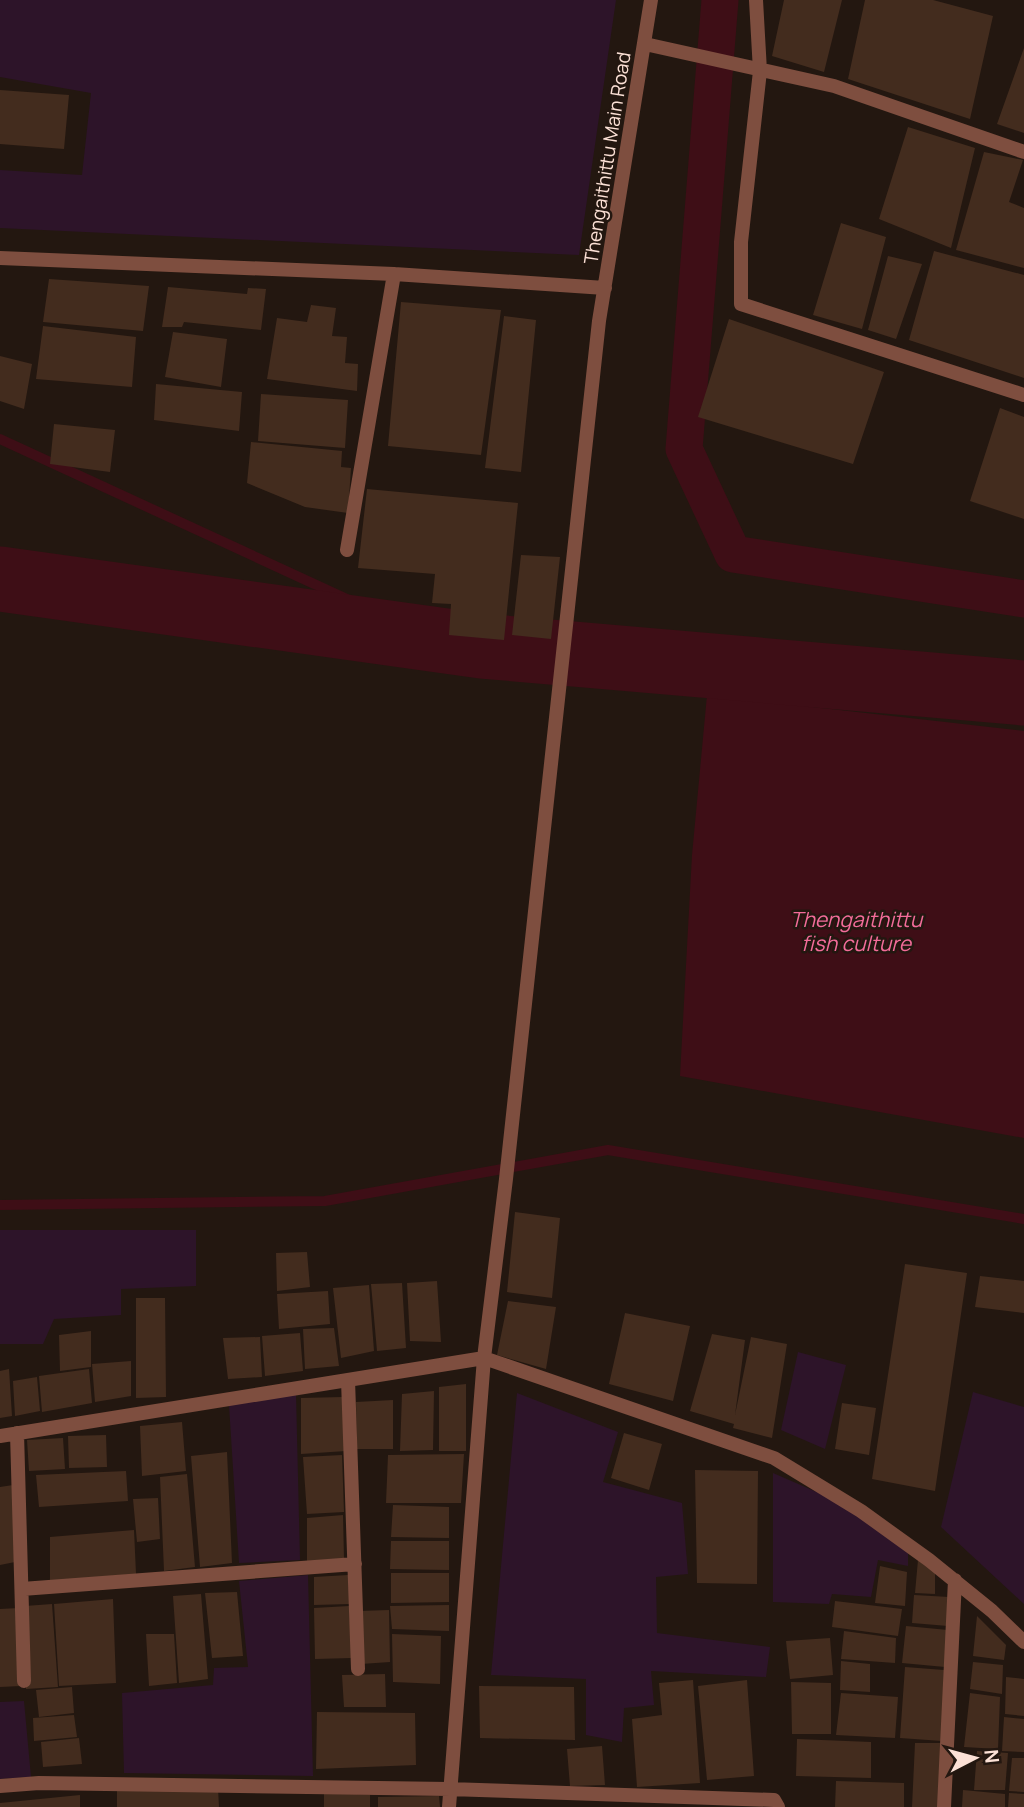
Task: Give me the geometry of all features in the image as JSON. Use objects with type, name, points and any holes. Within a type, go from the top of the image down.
[{"type":"street","name":"Thengaithittu Main Road","points":[[449,1807],[484,1358],[506,1179],[599,321],[651,0]]},
{"type":"street","points":[[756,0],[760,71],[741,242],[741,304],[1024,395]]},
{"type":"street","points":[[645,44],[834,86],[1024,152]]},
{"type":"street","points":[[0,258],[394,274],[605,288]]},
{"type":"street","points":[[347,550],[394,274]]},
{"type":"street","points":[[0,1436],[484,1358],[774,1458],[861,1511],[955,1580],[1024,1642]]},
{"type":"street","points":[[348,1380],[358,1669]]},
{"type":"street","points":[[17,1433],[24,1681]]},
{"type":"street","points":[[22,1588],[355,1564]]},
{"type":"street","points":[[944,1807],[955,1580]]},
{"type":"street","points":[[0,1786],[39,1783],[449,1789],[774,1800],[778,1807]]},
{"type":"shaded area","points":[[0,0],[616,0],[579,255],[0,228],[0,170],[82,175],[91,93],[0,77]]},
{"type":"shaded area","points":[[0,1230],[196,1230],[196,1286],[121,1289],[121,1315],[54,1319],[43,1344],[0,1344]]},
{"type":"shaded area","points":[[798,1352],[846,1365],[825,1449],[781,1430]]},
{"type":"shaded area","points":[[973,1392],[1024,1407],[1024,1604],[941,1527]]},
{"type":"shaded area","points":[[517,1393],[618,1432],[603,1482],[682,1503],[688,1574],[656,1577],[657,1633],[770,1647],[766,1677],[651,1671],[654,1705],[624,1708],[622,1742],[586,1735],[586,1679],[491,1675]]},
{"type":"shaded area","points":[[296,1394],[300,1560],[239,1563],[229,1405]]},
{"type":"shaded area","points":[[773,1473],[858,1514],[908,1551],[908,1566],[878,1560],[871,1597],[832,1594],[829,1604],[773,1602]]},
{"type":"shaded area","points":[[308,1575],[313,1776],[124,1773],[122,1693],[213,1685],[214,1668],[248,1667],[239,1581]]},
{"type":"shaded area","points":[[24,1701],[31,1777],[0,1779],[0,1702]]},
{"type":"water","name":"Thengaithittu fish culture","points":[[707,695],[1024,731],[1024,1138],[680,1076],[692,855]]},
{"type":"building","points":[[784,0],[842,0],[824,72],[772,56]]},
{"type":"building","points":[[865,0],[933,0],[993,16],[970,119],[848,79]]},
{"type":"building","points":[[1024,48],[1024,133],[997,124]]},
{"type":"building","points":[[0,90],[69,95],[64,149],[0,144]]},
{"type":"building","points":[[908,127],[975,148],[951,248],[879,219]]},
{"type":"building","points":[[984,152],[1023,160],[1009,202],[1024,208],[1024,268],[956,250]]},
{"type":"building","points":[[841,223],[886,237],[862,329],[813,315]]},
{"type":"building","points":[[934,251],[1024,275],[1024,378],[909,340]]},
{"type":"building","points":[[888,256],[922,264],[896,339],[868,330]]},
{"type":"building","points":[[49,279],[149,286],[143,331],[43,322]]},
{"type":"building","points":[[168,287],[247,294],[248,288],[266,289],[261,330],[184,322],[182,327],[162,327]]},
{"type":"building","points":[[401,302],[501,310],[481,455],[388,446]]},
{"type":"building","points":[[311,305],[336,308],[332,336],[347,337],[345,363],[358,364],[357,391],[267,379],[277,318],[307,322]]},
{"type":"building","points":[[504,316],[536,320],[521,472],[485,468]]},
{"type":"building","points":[[729,319],[884,372],[853,464],[698,417]]},
{"type":"building","points":[[43,326],[136,337],[132,387],[36,379]]},
{"type":"building","points":[[173,332],[227,339],[221,387],[165,377]]},
{"type":"building","points":[[0,356],[32,364],[24,409],[0,401]]},
{"type":"building","points":[[156,384],[242,392],[239,431],[154,420]]},
{"type":"building","points":[[261,394],[348,400],[345,448],[258,441]]},
{"type":"building","points":[[1000,408],[1024,417],[1024,519],[970,501]]},
{"type":"building","points":[[54,424],[115,430],[110,472],[50,464]]},
{"type":"building","points":[[251,442],[342,451],[341,467],[351,468],[348,513],[305,507],[247,483]]},
{"type":"building","points":[[367,489],[518,503],[504,640],[449,635],[451,604],[432,603],[435,574],[358,568]]},
{"type":"building","points":[[521,555],[560,557],[551,639],[512,635]]},
{"type":"building","points":[[515,1212],[560,1218],[552,1298],[507,1292]]},
{"type":"building","points":[[307,1252],[310,1287],[277,1291],[276,1253]]},
{"type":"building","points":[[905,1264],[967,1273],[935,1491],[872,1479]]},
{"type":"building","points":[[980,1276],[1024,1281],[1024,1313],[975,1307]]},
{"type":"building","points":[[437,1281],[441,1342],[410,1341],[407,1283]]},
{"type":"building","points":[[402,1283],[406,1348],[377,1351],[371,1284]]},
{"type":"building","points":[[369,1285],[374,1351],[341,1358],[333,1288]]},
{"type":"building","points":[[328,1291],[330,1324],[279,1329],[277,1294]]},
{"type":"building","points":[[136,1298],[165,1298],[166,1397],[136,1398]]},
{"type":"building","points":[[508,1301],[556,1307],[546,1369],[497,1355]]},
{"type":"building","points":[[625,1313],[690,1326],[673,1401],[609,1384]]},
{"type":"building","points":[[334,1328],[339,1366],[305,1369],[303,1329]]},
{"type":"building","points":[[91,1331],[91,1367],[60,1371],[59,1335]]},
{"type":"building","points":[[300,1333],[303,1371],[265,1376],[262,1336]]},
{"type":"building","points":[[712,1334],[745,1340],[735,1415],[751,1337],[787,1344],[772,1438],[733,1428],[734,1424],[690,1411]]},
{"type":"building","points":[[260,1337],[262,1377],[228,1379],[223,1338]]},
{"type":"building","points":[[131,1361],[131,1396],[95,1402],[92,1364]]},
{"type":"building","points":[[9,1369],[12,1416],[0,1418],[0,1371]]},
{"type":"building","points":[[89,1369],[92,1403],[42,1412],[39,1376]]},
{"type":"building","points":[[37,1377],[40,1411],[15,1416],[13,1381]]},
{"type":"building","points":[[466,1384],[466,1451],[439,1451],[439,1387]]},
{"type":"building","points":[[434,1391],[433,1450],[400,1451],[402,1394]]},
{"type":"building","points":[[343,1397],[346,1451],[301,1454],[301,1398]]},
{"type":"building","points":[[393,1400],[393,1449],[357,1449],[356,1402]]},
{"type":"building","points":[[842,1403],[876,1408],[869,1455],[835,1449]]},
{"type":"building","points":[[182,1422],[186,1471],[142,1476],[140,1426]]},
{"type":"building","points":[[624,1433],[662,1444],[649,1490],[611,1478]]},
{"type":"building","points":[[106,1435],[107,1467],[69,1468],[68,1436]]},
{"type":"building","points":[[63,1438],[65,1469],[29,1471],[27,1440]]},
{"type":"building","points":[[227,1452],[232,1563],[200,1567],[191,1456]]},
{"type":"building","points":[[464,1454],[461,1503],[386,1503],[388,1455]]},
{"type":"building","points":[[342,1455],[344,1512],[307,1514],[303,1457]]},
{"type":"building","points":[[695,1470],[758,1471],[757,1584],[697,1583]]},
{"type":"building","points":[[126,1471],[128,1501],[39,1507],[36,1475]]},
{"type":"building","points":[[187,1474],[195,1567],[164,1571],[160,1477]]},
{"type":"building","points":[[13,1485],[15,1562],[0,1565],[0,1487]]},
{"type":"building","points":[[158,1498],[160,1539],[137,1542],[133,1499]]},
{"type":"building","points":[[393,1505],[449,1507],[449,1538],[391,1537]]},
{"type":"building","points":[[343,1515],[344,1559],[307,1561],[307,1518]]},
{"type":"building","points":[[134,1530],[136,1574],[50,1581],[50,1537]]},
{"type":"building","points":[[391,1541],[449,1541],[449,1570],[390,1569]]},
{"type":"building","points":[[918,1560],[935,1572],[935,1594],[915,1593]]},
{"type":"building","points":[[880,1566],[907,1572],[905,1606],[875,1603]]},
{"type":"building","points":[[391,1573],[449,1573],[449,1602],[391,1603]]},
{"type":"building","points":[[348,1575],[350,1604],[314,1605],[314,1577]]},
{"type":"building","points":[[237,1592],[243,1656],[212,1658],[205,1593]]},
{"type":"building","points":[[201,1594],[208,1679],[179,1683],[173,1596]]},
{"type":"building","points":[[914,1595],[949,1597],[948,1626],[912,1623]]},
{"type":"building","points":[[113,1599],[116,1683],[59,1686],[54,1604]]},
{"type":"building","points":[[835,1601],[902,1609],[898,1636],[832,1627]]},
{"type":"building","points":[[52,1604],[58,1687],[26,1689],[25,1606]]},
{"type":"building","points":[[449,1605],[449,1631],[392,1629],[390,1606]]},
{"type":"building","points":[[349,1606],[352,1658],[315,1659],[314,1608]]},
{"type":"building","points":[[19,1608],[21,1686],[0,1687],[0,1609]]},
{"type":"building","points":[[389,1610],[390,1662],[361,1664],[359,1611]]},
{"type":"building","points":[[977,1616],[1006,1645],[1004,1660],[973,1656]]},
{"type":"building","points":[[906,1626],[948,1630],[945,1667],[902,1663]]},
{"type":"building","points":[[844,1631],[896,1638],[895,1663],[841,1659]]},
{"type":"building","points":[[146,1634],[174,1634],[177,1683],[149,1686]]},
{"type":"building","points":[[392,1634],[441,1636],[440,1684],[393,1682]]},
{"type":"building","points":[[830,1638],[833,1675],[790,1679],[786,1641]]},
{"type":"building","points":[[841,1661],[870,1664],[870,1692],[840,1690]]},
{"type":"building","points":[[973,1662],[1003,1665],[1002,1694],[970,1689]]},
{"type":"building","points":[[905,1667],[944,1670],[942,1741],[900,1738]]},
{"type":"building","points":[[385,1674],[386,1707],[344,1707],[342,1675]]},
{"type":"building","points":[[1006,1677],[1024,1679],[1024,1716],[1005,1714]]},
{"type":"building","points":[[693,1680],[700,1783],[637,1787],[632,1719],[662,1715],[659,1683]]},
{"type":"building","points":[[747,1680],[754,1776],[707,1780],[698,1686]]},
{"type":"building","points":[[791,1682],[831,1683],[831,1734],[792,1734]]},
{"type":"building","points":[[479,1686],[574,1687],[575,1740],[480,1738]]},
{"type":"building","points":[[72,1687],[74,1713],[39,1717],[36,1690]]},
{"type":"building","points":[[841,1693],[898,1697],[895,1738],[836,1735]]},
{"type":"building","points":[[970,1693],[1000,1697],[998,1749],[964,1747]]},
{"type":"building","points":[[317,1712],[415,1713],[416,1765],[316,1769]]},
{"type":"building","points":[[74,1715],[77,1737],[34,1741],[33,1718]]},
{"type":"building","points":[[1004,1717],[1024,1719],[1024,1752],[1002,1751]]},
{"type":"building","points":[[79,1738],[82,1764],[43,1767],[41,1742]]},
{"type":"building","points":[[797,1739],[871,1742],[871,1778],[796,1776]]},
{"type":"building","points":[[915,1743],[942,1743],[939,1807],[912,1807]]},
{"type":"building","points":[[602,1746],[605,1785],[570,1786],[567,1749]]},
{"type":"building","points":[[977,1751],[1008,1753],[1005,1790],[974,1790]]},
{"type":"building","points":[[1012,1758],[1024,1758],[1024,1792],[1009,1791]]},
{"type":"building","points":[[836,1781],[904,1783],[904,1807],[835,1807]]},
{"type":"building","points":[[117,1788],[218,1788],[219,1807],[117,1807]]},
{"type":"building","points":[[963,1790],[1005,1794],[1005,1807],[962,1807]]},
{"type":"building","points":[[324,1792],[370,1795],[370,1807],[324,1807]]},
{"type":"building","points":[[1009,1793],[1024,1794],[1024,1807],[1008,1807]]},
{"type":"building","points":[[80,1795],[80,1807],[0,1807],[0,1803]]},
{"type":"building","points":[[439,1796],[440,1807],[378,1807],[378,1797]]},
{"type":"waterway","points":[[720,0],[684,449],[733,554],[1024,599]]},
{"type":"waterway","points":[[0,439],[490,665],[682,686],[1024,714]]},
{"type":"waterway","points":[[0,579],[482,646],[1024,693]]},
{"type":"waterway","points":[[0,1205],[325,1201],[608,1150],[1024,1219]]}]
